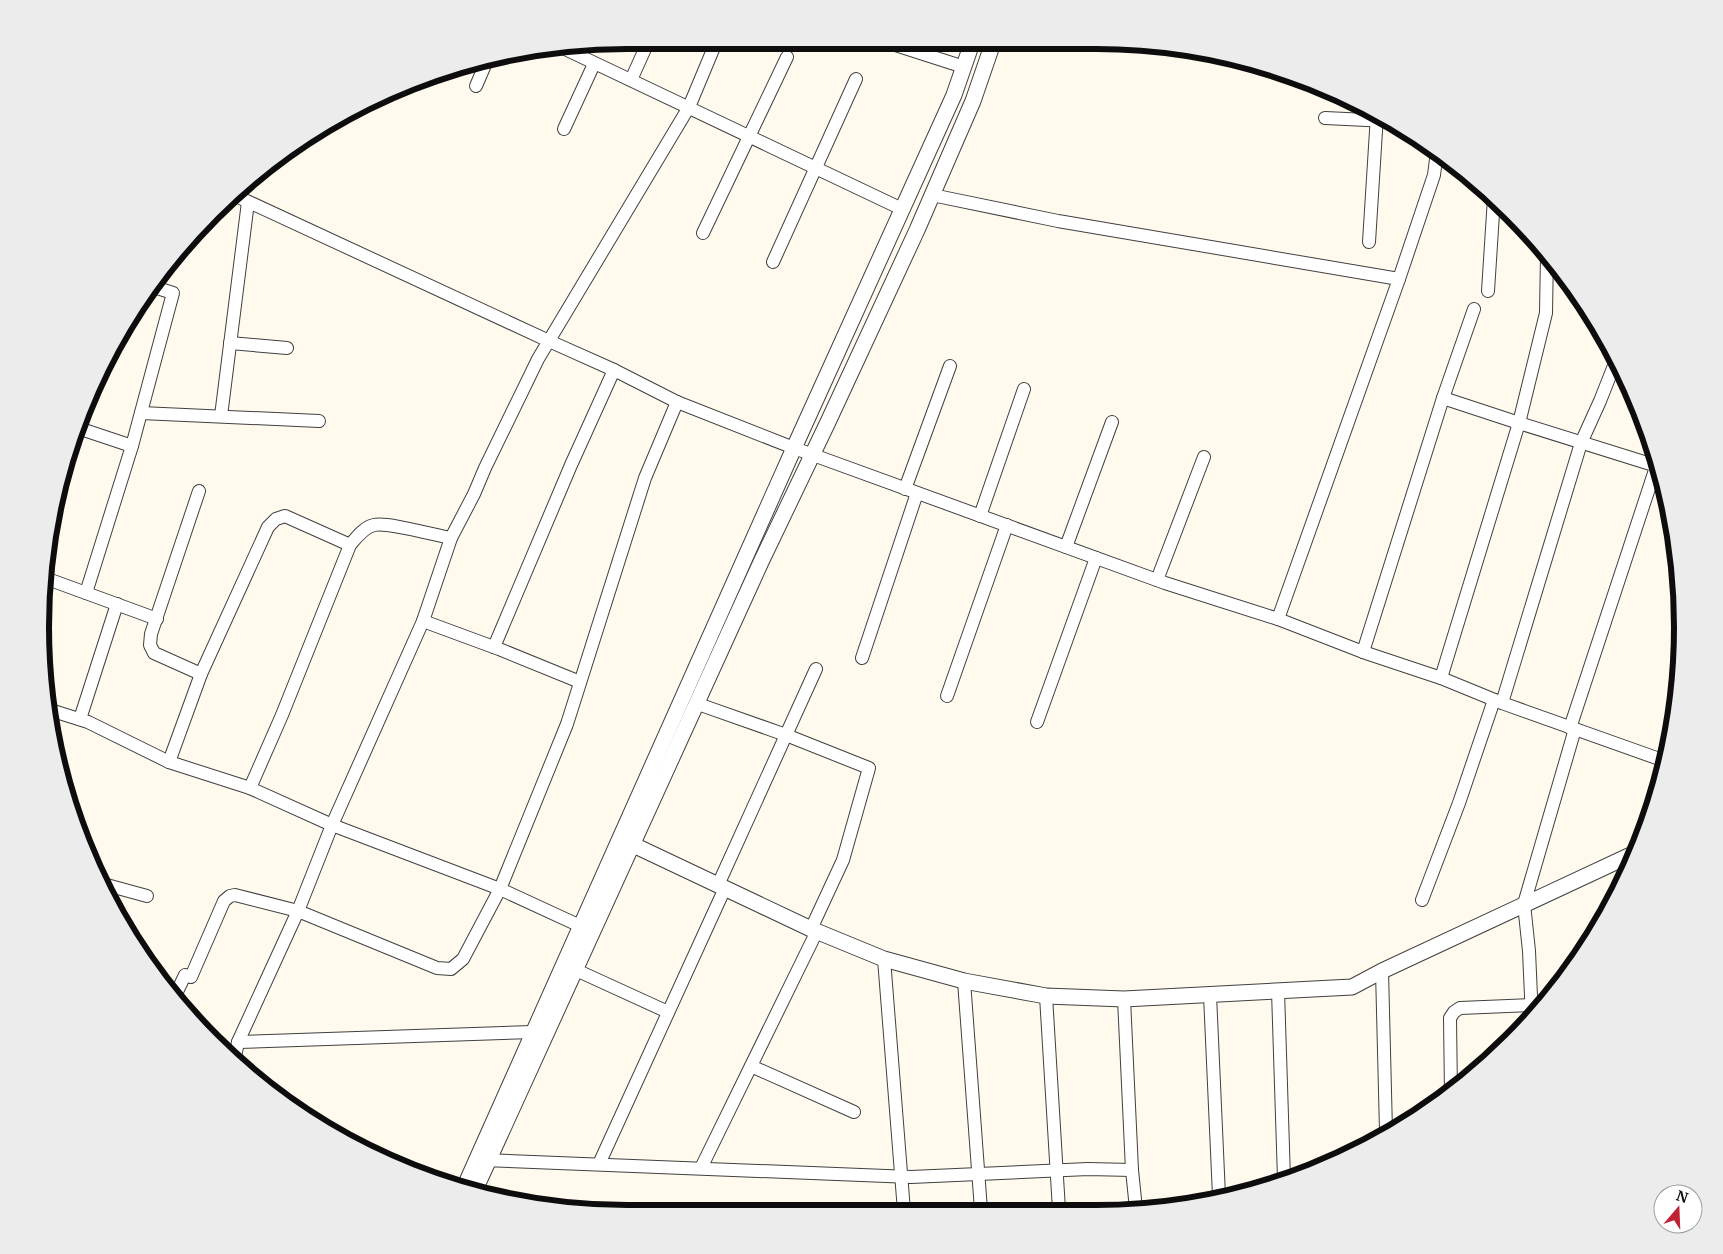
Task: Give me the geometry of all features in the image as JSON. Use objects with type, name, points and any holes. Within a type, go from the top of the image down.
[{"type":"street","points":[[630,80],[645,49]]},
{"type":"street","points":[[236,1053],[238,1042],[298,911],[332,825],[423,621],[450,538],[474,494],[538,359],[689,107],[713,49]]},
{"type":"street","points":[[908,49],[964,68]]},
{"type":"street","points":[[476,1186],[483,1160],[533,1032],[587,929],[626,842],[794,448],[954,96],[970,49]]},
{"type":"street","points":[[626,842],[698,704],[761,562],[813,454],[932,195],[973,101],[991,49]]},
{"type":"street","points":[[572,52],[594,64],[689,107],[902,209]]},
{"type":"street","points":[[703,233],[787,57]]},
{"type":"street","points":[[564,129],[594,64]]},
{"type":"street","points":[[476,86],[484,66]]},
{"type":"street","points":[[772,262],[856,78]]},
{"type":"street","points":[[1325,118],[1370,118]]},
{"type":"street","points":[[1369,242],[1380,124]]},
{"type":"street","points":[[1278,618],[1399,279],[1434,175],[1436,159]]},
{"type":"street","points":[[932,195],[1058,221],[1399,279]]},
{"type":"street","points":[[240,198],[614,370],[678,402],[794,448],[1157,580],[1278,618],[1363,652],[1441,678],[1498,702],[1659,759]]},
{"type":"street","points":[[221,416],[248,202]]},
{"type":"street","points":[[1488,291],[1493,207]]},
{"type":"street","points":[[1441,678],[1519,423],[1546,313],[1548,266]]},
{"type":"street","points":[[86,593],[132,446],[173,293],[158,288]]},
{"type":"street","points":[[1363,652],[1443,398],[1474,310]]},
{"type":"street","points":[[230,343],[287,348]]},
{"type":"street","points":[[862,658],[950,366]]},
{"type":"street","points":[[1422,900],[1498,702],[1581,443],[1613,368]]},
{"type":"street","points":[[494,647],[571,465],[614,370]]},
{"type":"street","points":[[980,516],[1024,389]]},
{"type":"street","points":[[1443,398],[1581,443],[1650,462]]},
{"type":"street","points":[[178,991],[188,976],[224,901],[230,896],[240,896],[298,911],[437,968],[451,969],[463,960],[500,889],[567,724],[645,478],[678,402]]},
{"type":"street","points":[[141,413],[319,421]]},
{"type":"street","points":[[1066,547],[1112,422]]},
{"type":"street","points":[[83,430],[132,446]]},
{"type":"street","points":[[1157,580],[1204,457]]},
{"type":"street","points":[[1533,1006],[1524,904],[1573,728],[1654,475]]},
{"type":"street","points":[[199,491],[151,634],[150,645],[154,653],[201,674]]},
{"type":"street","points":[[169,762],[201,674],[268,527],[276,519],[285,516],[350,545]]},
{"type":"street","points":[[250,788],[350,545],[372,525],[392,526],[450,538]]},
{"type":"street","points":[[947,696],[1007,526]]},
{"type":"street","points":[[1037,722],[1096,558]]},
{"type":"street","points":[[51,580],[157,619]]},
{"type":"street","points":[[80,719],[117,604]]},
{"type":"street","points":[[423,621],[580,682]]},
{"type":"street","points":[[599,1164],[668,1012],[786,735],[816,670]]},
{"type":"street","points":[[698,704],[786,735],[869,768],[843,860],[814,930],[702,1168]]},
{"type":"street","points":[[56,712],[88,722],[169,762],[250,788],[332,825],[500,889],[587,929]]},
{"type":"street","points":[[626,842],[814,930],[884,958],[964,981],[1046,996],[1124,999],[1352,987],[1382,971],[1626,857]]},
{"type":"street","points":[[109,885],[147,896]]},
{"type":"street","points":[[467,1183],[483,1160],[576,970],[587,929]]},
{"type":"street","points":[[884,958],[904,1205]]},
{"type":"street","points":[[576,970],[668,1012]]},
{"type":"street","points":[[1382,971],[1386,1127]]},
{"type":"street","points":[[964,981],[981,1205]]},
{"type":"street","points":[[1278,991],[1284,1174]]},
{"type":"street","points":[[1210,995],[1219,1192]]},
{"type":"street","points":[[1046,996],[1058,1205]]},
{"type":"street","points":[[1124,999],[1132,1170],[1135,1204]]},
{"type":"street","points":[[1451,1084],[1450,1018],[1454,1012],[1460,1008],[1528,1012]]},
{"type":"street","points":[[238,1042],[533,1032]]},
{"type":"street","points":[[751,1066],[854,1112]]},
{"type":"street","points":[[483,1160],[902,1176],[1088,1169],[1132,1170]]}]
